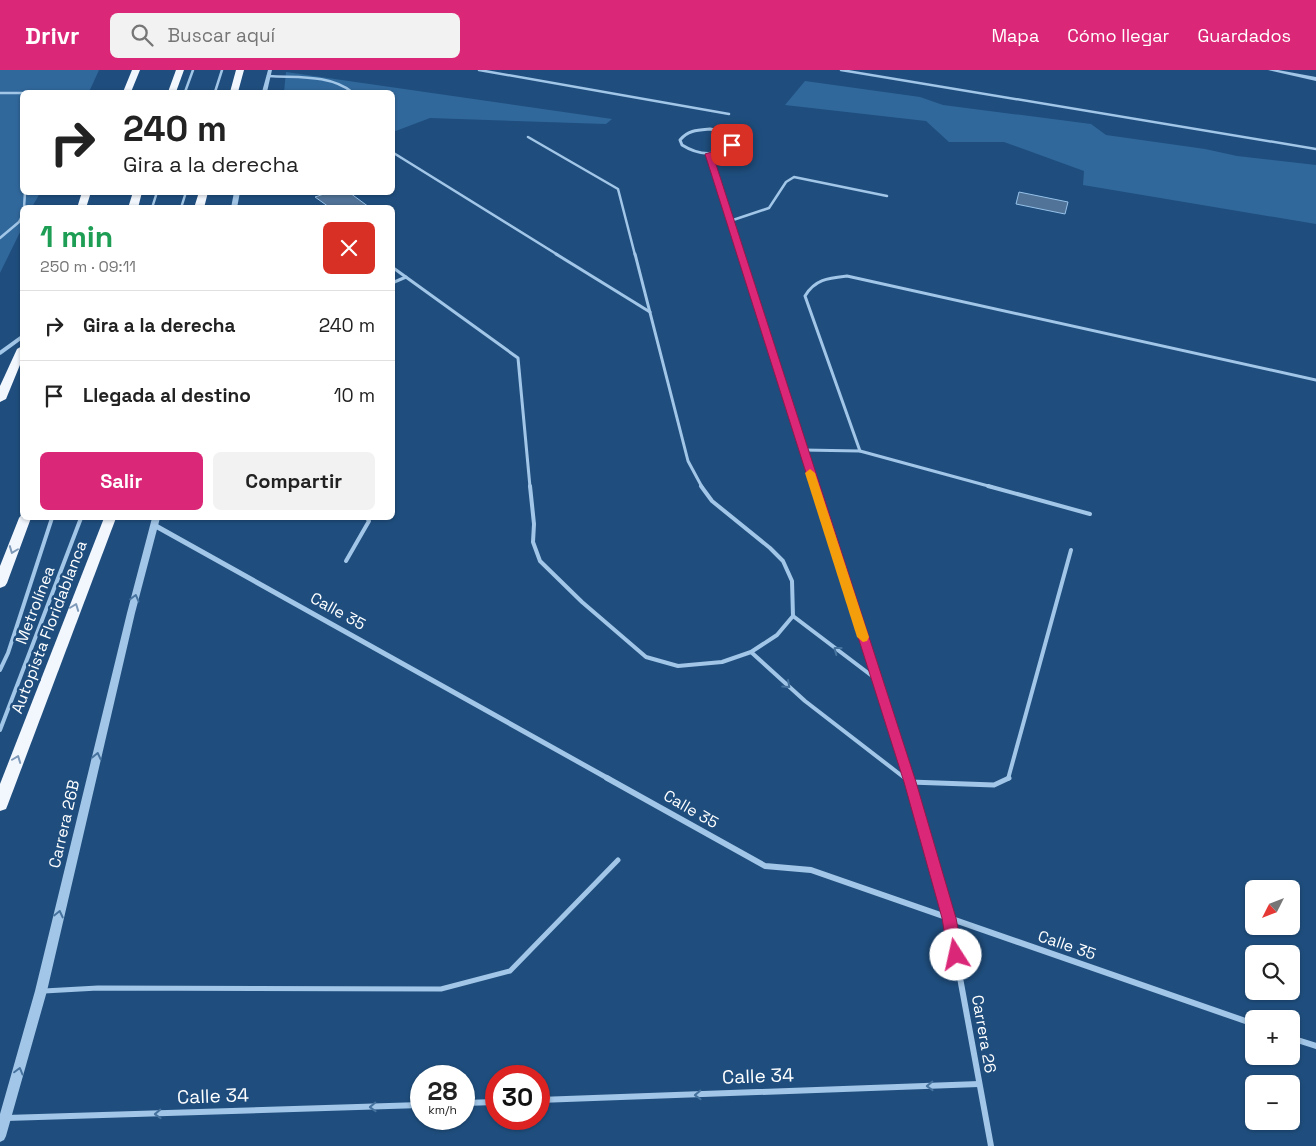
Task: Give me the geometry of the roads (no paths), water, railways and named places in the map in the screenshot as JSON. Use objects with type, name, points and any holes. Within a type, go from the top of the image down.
[{"type":"highway","points":[[128,90],[136,70]]},
{"type":"highway","points":[[173,90],[180,70]]},
{"type":"highway","points":[[235,90],[240,70]]},
{"type":"highway","points":[[0,399],[20,354]]},
{"type":"highway","points":[[0,583],[25,520]]},
{"type":"highway","name":"Autopista Floridablanca","points":[[0,804],[109,520]]},
{"type":"street","points":[[1270,70],[1316,79]]},
{"type":"street","points":[[265,90],[270,73]]},
{"type":"street","points":[[710,129],[720,131],[733,139],[732,145],[728,149],[709,154],[688,150],[682,145],[680,140],[690,132],[710,129]]},
{"type":"street","name":"Carrera 26","points":[[709,154],[910,782],[949,918],[992,1146]]},
{"type":"street","points":[[0,353],[20,339]]},
{"type":"street","name":"Calle 35","points":[[155,521],[765,866],[811,870],[1245,1021]]},
{"type":"street","name":"Carrera 26B","points":[[0,1136],[41,991],[128,623],[155,521]]},
{"type":"street","points":[[1300,1041],[1316,1046]]},
{"type":"street","name":"Calle 34","points":[[550,1100],[979,1084]]},
{"type":"street","name":"Calle 34","points":[[6,1118],[410,1105]]},
{"type":"lane","points":[[186,90],[193,70]]},
{"type":"lane","points":[[216,90],[222,70]]},
{"type":"lane","points":[[479,70],[728,114]]},
{"type":"lane","points":[[841,70],[1316,149]]},
{"type":"lane","points":[[270,73],[333,81],[350,90]]},
{"type":"lane","points":[[0,93],[20,93]]},
{"type":"lane","points":[[395,269],[518,358],[534,524],[533,542],[540,561],[582,602],[646,657],[678,666],[722,662],[751,652],[777,635],[793,616],[792,580],[783,561],[770,548],[712,501],[697,480],[688,461],[618,189],[528,137]]},
{"type":"lane","points":[[395,154],[650,312]]},
{"type":"lane","points":[[730,221],[770,208],[786,182],[794,177],[887,196]]},
{"type":"lane","points":[[0,238],[20,222]]},
{"type":"lane","points":[[860,450],[805,296],[810,286],[823,278],[847,276],[1316,380]]},
{"type":"lane","points":[[395,281],[406,277]]},
{"type":"lane","points":[[803,450],[860,450],[1090,514]]},
{"type":"lane","name":"Metrolínea","points":[[0,670],[8,653],[51,520]]},
{"type":"lane","name":"Metrolínea","points":[[0,730],[79,520]]},
{"type":"lane","points":[[346,561],[369,520]]},
{"type":"lane","points":[[751,652],[805,701],[910,782],[994,786],[1009,779],[1071,550]]},
{"type":"lane","points":[[793,616],[876,679]]},
{"type":"lane","points":[[41,991],[98,988],[441,989],[510,971],[618,860]]}]
